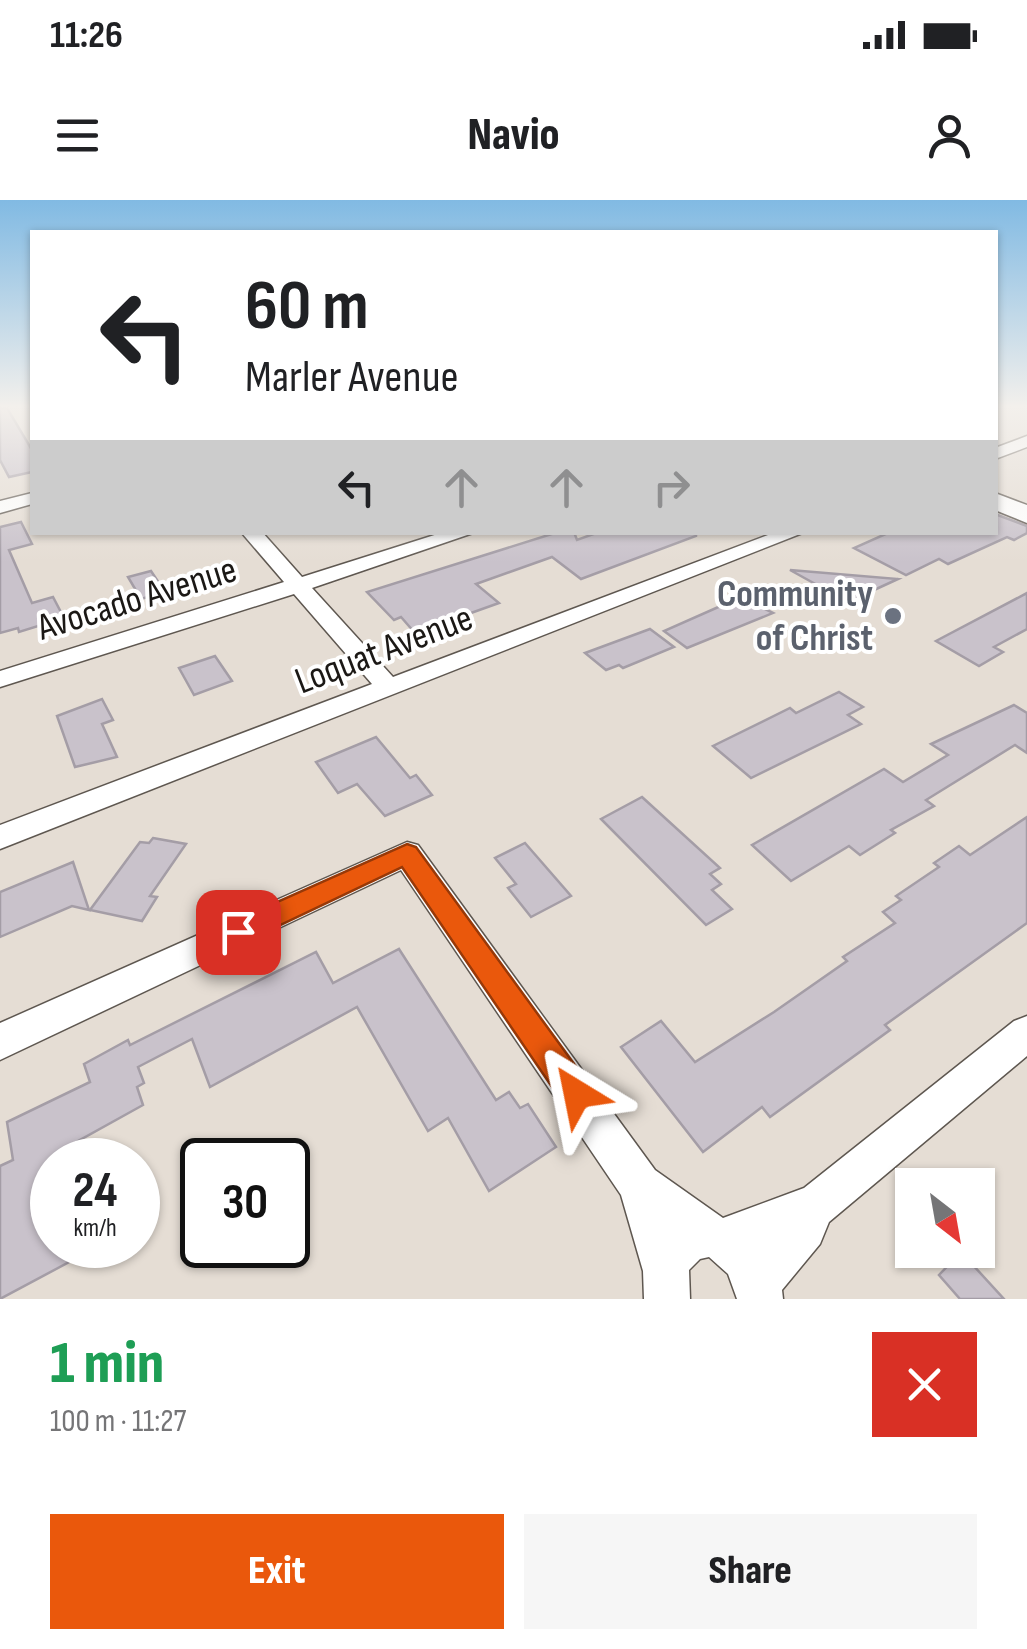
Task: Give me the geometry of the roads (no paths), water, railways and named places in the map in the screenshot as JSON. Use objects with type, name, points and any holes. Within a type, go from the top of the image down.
[{"type":"main road","points":[[998,502],[1027,515]]},
{"type":"street","points":[[0,507],[30,500]]},
{"type":"street","points":[[254,535],[389,688]]},
{"type":"street","name":"Avocado Avenue","points":[[0,679],[457,535]]},
{"type":"street","name":"Loquat Avenue","points":[[0,836],[787,535]]},
{"type":"street","points":[[0,1042],[407,854],[640,1185],[740,1251],[759,1291],[804,1228],[814,1206]]},
{"type":"street","points":[[665,1291],[680,1242],[716,1238],[814,1206],[1027,1033]]},
{"type":"street","points":[[640,1185],[665,1291]]},
{"type":"place","name":"Community of Christ","points":[[893,616]]}]
